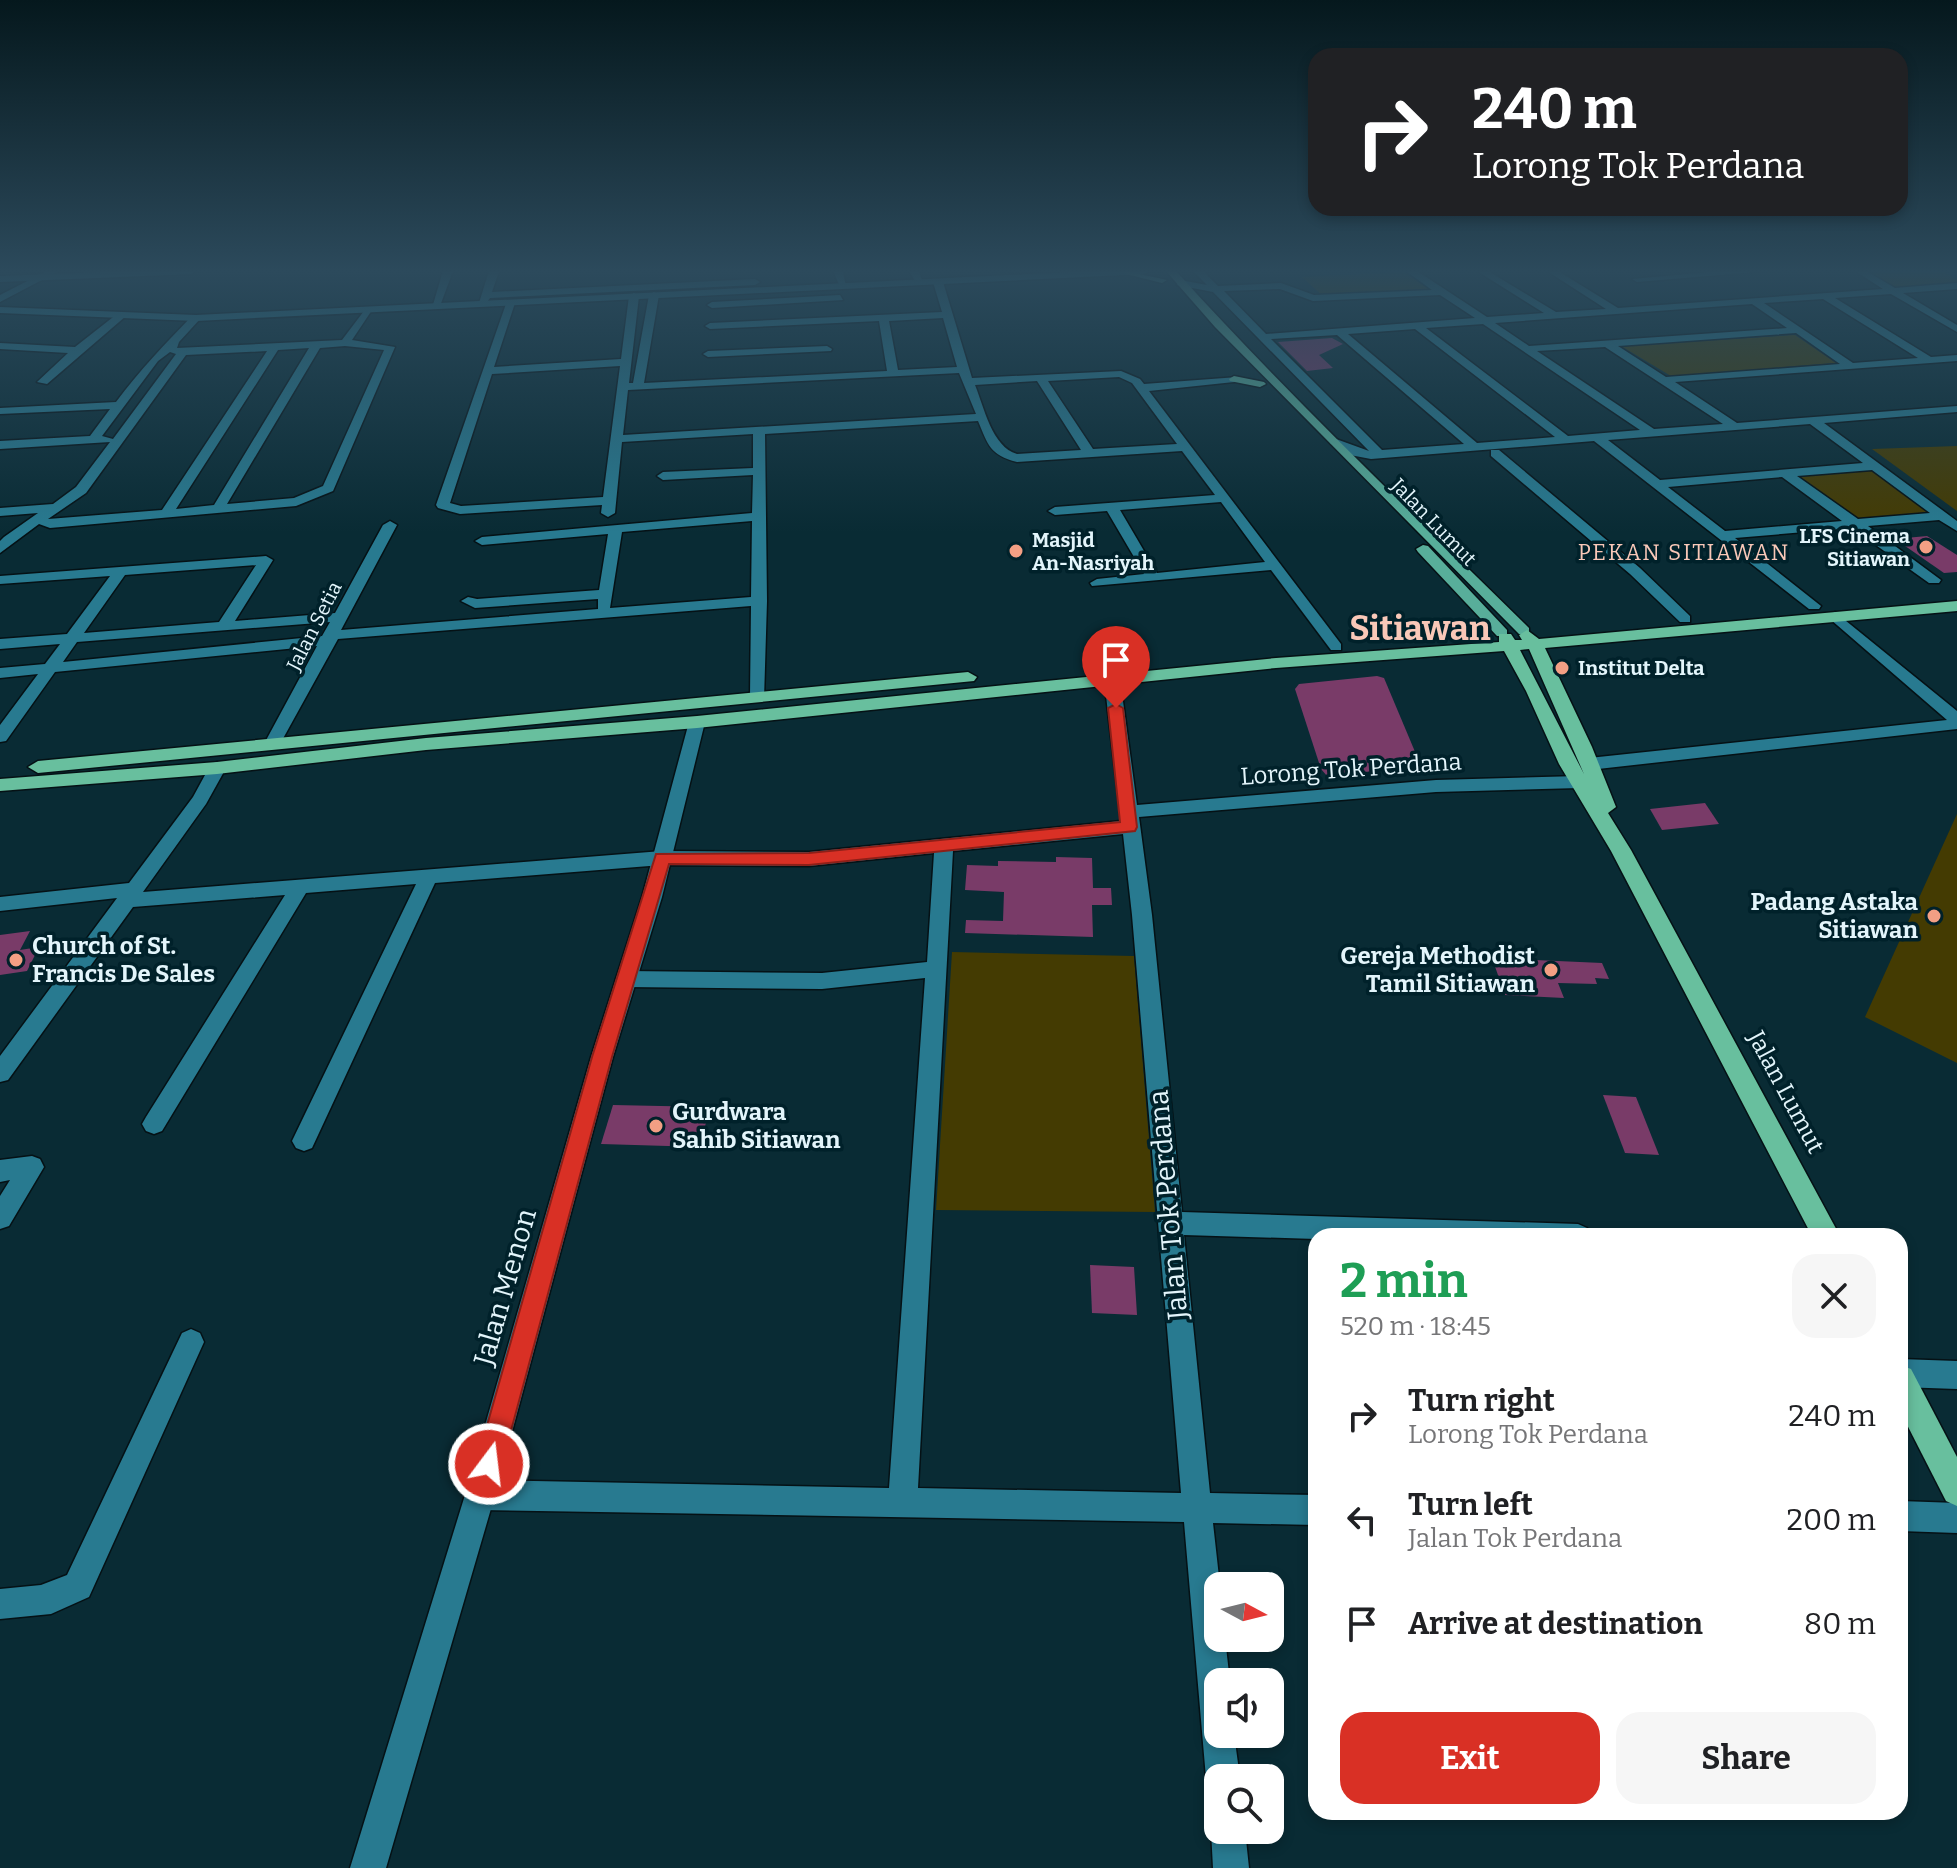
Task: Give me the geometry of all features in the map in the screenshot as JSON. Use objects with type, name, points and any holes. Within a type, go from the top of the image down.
[{"type":"highway","points":[[3,775],[217,768],[426,744],[697,722],[966,692],[1518,639],[1957,591]]},
{"type":"highway","points":[[3,775],[272,744],[758,696],[1336,647],[1518,639],[1957,606]]},
{"type":"highway","name":"Jalan Lumut","points":[[1518,639],[1589,764],[1621,850]]},
{"type":"highway","name":"Jalan Lumut","points":[[1518,639],[1579,782],[1621,850],[1822,1228]]},
{"type":"highway","points":[[758,696],[769,703],[779,703],[966,692]]},
{"type":"highway","points":[[544,717],[584,721],[681,714],[693,716],[697,722]]},
{"type":"highway","points":[[272,744],[278,752],[285,753],[385,742],[426,744]]},
{"type":"highway","points":[[1908,1395],[1957,1490]]},
{"type":"main road","name":"Jalan Lumut","points":[[1234,358],[1518,639]]},
{"type":"main road","name":"Jalan Lumut","points":[[1253,358],[1518,639]]},
{"type":"main road","points":[[1234,379],[1242,376],[1245,369]]},
{"type":"main road","points":[[1234,379],[1260,384]]},
{"type":"street","points":[[43,382],[68,358]]},
{"type":"street","points":[[93,440],[156,358]]},
{"type":"street","points":[[0,549],[17,532],[59,508],[81,490],[119,439],[171,358]]},
{"type":"street","points":[[166,514],[267,358]]},
{"type":"street","points":[[218,509],[308,358]]},
{"type":"street","points":[[40,520],[50,524],[296,502],[328,488],[387,358]]},
{"type":"street","points":[[492,358],[443,505],[460,510],[609,501]]},
{"type":"street","points":[[603,614],[611,528],[609,501],[626,358]]},
{"type":"street","points":[[638,386],[643,358]]},
{"type":"street","points":[[706,383],[708,358]]},
{"type":"street","points":[[827,358],[828,376]]},
{"type":"street","points":[[891,358],[893,373]]},
{"type":"street","points":[[960,358],[997,449],[1009,457],[1188,447]]},
{"type":"street","points":[[1283,358],[1379,454]]},
{"type":"street","points":[[1371,358],[1473,446]]},
{"type":"street","points":[[1459,358],[1565,439]]},
{"type":"street","points":[[1541,358],[1653,434],[1729,422],[1957,402]]},
{"type":"street","points":[[1630,358],[1729,422],[1814,422],[1957,527]]},
{"type":"street","points":[[1839,358],[1851,366]]},
{"type":"street","points":[[1664,380],[1955,358]]},
{"type":"street","points":[[488,371],[626,362]]},
{"type":"street","points":[[623,387],[893,373],[1040,377],[1121,374],[1132,378],[1188,447],[1336,647]]},
{"type":"street","points":[[1040,377],[1089,453]]},
{"type":"street","points":[[1142,388],[1234,379]]},
{"type":"street","points":[[0,411],[122,405]]},
{"type":"street","points":[[1430,460],[1598,439],[1957,409]]},
{"type":"street","points":[[617,439],[983,417]]},
{"type":"street","points":[[758,696],[759,430]]},
{"type":"street","points":[[0,445],[119,439]]},
{"type":"street","points":[[1336,443],[1354,452],[1379,454],[1598,439],[1814,606]]},
{"type":"street","points":[[1495,453],[1635,571],[1685,619]]},
{"type":"street","points":[[1656,484],[1874,466]]},
{"type":"street","points":[[663,476],[760,471]]},
{"type":"street","points":[[1784,473],[1934,580]]},
{"type":"street","points":[[1055,511],[1225,498]]},
{"type":"street","points":[[1111,506],[1153,577]]},
{"type":"street","points":[[0,512],[59,508]]},
{"type":"street","points":[[482,541],[760,516]]},
{"type":"street","points":[[1723,535],[1941,516]]},
{"type":"street","name":"Jalan Setia","points":[[272,744],[390,525]]},
{"type":"street","points":[[0,580],[266,560],[225,625]]},
{"type":"street","points":[[1097,583],[1275,565]]},
{"type":"street","points":[[0,737],[121,571]]},
{"type":"street","points":[[468,601],[475,604],[606,594]]},
{"type":"street","points":[[0,673],[332,637],[760,601]]},
{"type":"street","points":[[1835,616],[1957,722]]},
{"type":"street","points":[[0,644],[340,617]]},
{"type":"street","name":"Jalan Tok Perdana","points":[[1112,679],[1128,820],[1138,878],[1212,1668]]},
{"type":"street","name":"Jalan Menon","points":[[368,1868],[480,1495],[662,858],[697,722]]},
{"type":"street","points":[[1589,764],[1957,722]]},
{"type":"street","points":[[0,1073],[200,800],[217,768]]},
{"type":"street","name":"Lorong Tok Perdana","points":[[0,904],[300,887],[662,858],[809,859],[944,846],[1128,820],[1406,788],[1517,781],[1579,782]]},
{"type":"street","points":[[903,1503],[944,846]]},
{"type":"street","points":[[304,1141],[429,876]]},
{"type":"street","points":[[154,1124],[300,887]]},
{"type":"street","points":[[626,979],[822,981],[936,969]]},
{"type":"street","points":[[0,1171],[32,1167],[0,1218]]},
{"type":"street","points":[[1171,1223],[1328,1228]]},
{"type":"street","points":[[0,1604],[45,1601],[66,1596],[78,1586],[191,1342]]},
{"type":"street","points":[[1908,1373],[1957,1375]]},
{"type":"street","points":[[480,1495],[1308,1510]]},
{"type":"street","points":[[1908,1516],[1957,1518]]},
{"type":"street","points":[[1229,1844],[1231,1868]]},
{"type":"shaded area","points":[[1641,358],[1829,358],[1836,363],[1671,376]]},
{"type":"shaded area","points":[[1957,446],[1957,511],[1872,449]]},
{"type":"shaded area","points":[[1874,466],[1941,516],[1855,524],[1784,474]]},
{"type":"shaded area","name":"Padang Astaka Sitiawan","points":[[1957,814],[1957,1063],[1865,1017]]},
{"type":"shaded area","points":[[952,952],[1134,956],[1155,1212],[936,1210]]},
{"type":"building","points":[[1294,358],[1322,358],[1333,368],[1307,371]]},
{"type":"building","name":"LFS Cinema Sitiawan","points":[[1927,536],[1957,555],[1957,572],[1944,573],[1895,539]]},
{"type":"building","points":[[1377,676],[1384,678],[1421,766],[1327,776],[1321,769],[1295,689],[1299,684]]},
{"type":"building","points":[[1705,803],[1719,824],[1662,830],[1650,809]]},
{"type":"building","points":[[1056,857],[1092,858],[1093,888],[1111,888],[1112,905],[1092,905],[1093,937],[965,933],[966,920],[1003,921],[1004,892],[965,890],[967,865],[998,866],[998,861],[1056,862]]},
{"type":"building","name":"Church of St. Francis De Sales","points":[[30,931],[20,950],[39,947],[27,971],[0,975],[0,935]]},
{"type":"building","name":"Gereja Methodist Tamil Sitiawan","points":[[1492,958],[1602,963],[1609,979],[1595,978],[1597,984],[1558,983],[1564,998],[1505,995]]},
{"type":"building","points":[[1603,1095],[1636,1097],[1659,1155],[1625,1153]]},
{"type":"building","name":"Gurdwara Sahib Sitiawan","points":[[613,1105],[709,1107],[701,1147],[601,1144]]},
{"type":"building","points":[[1090,1265],[1134,1267],[1137,1315],[1092,1313]]},
{"type":"place","name":"LFS Cinema Sitiawan","points":[[1926,547]]},
{"type":"place","name":"Masjid An-Nasriyah","points":[[1016,551]]},
{"type":"place","name":"Institut Delta","points":[[1562,668]]},
{"type":"place","name":"Padang Astaka Sitiawan","points":[[1934,916]]},
{"type":"place","name":"Church of St. Francis De Sales","points":[[16,960]]},
{"type":"place","name":"Gereja Methodist Tamil Sitiawan","points":[[1551,970]]},
{"type":"place","name":"Gurdwara Sahib Sitiawan","points":[[656,1126]]},
{"type":"district","name":"PEKAN SITIAWAN","points":[[1684,552]]},
{"type":"district","name":"Sitiawan","points":[[1420,628]]},
{"type":"route","points":[[489,1464],[602,1057],[662,858],[809,859],[1129,827],[1116,708]]}]
